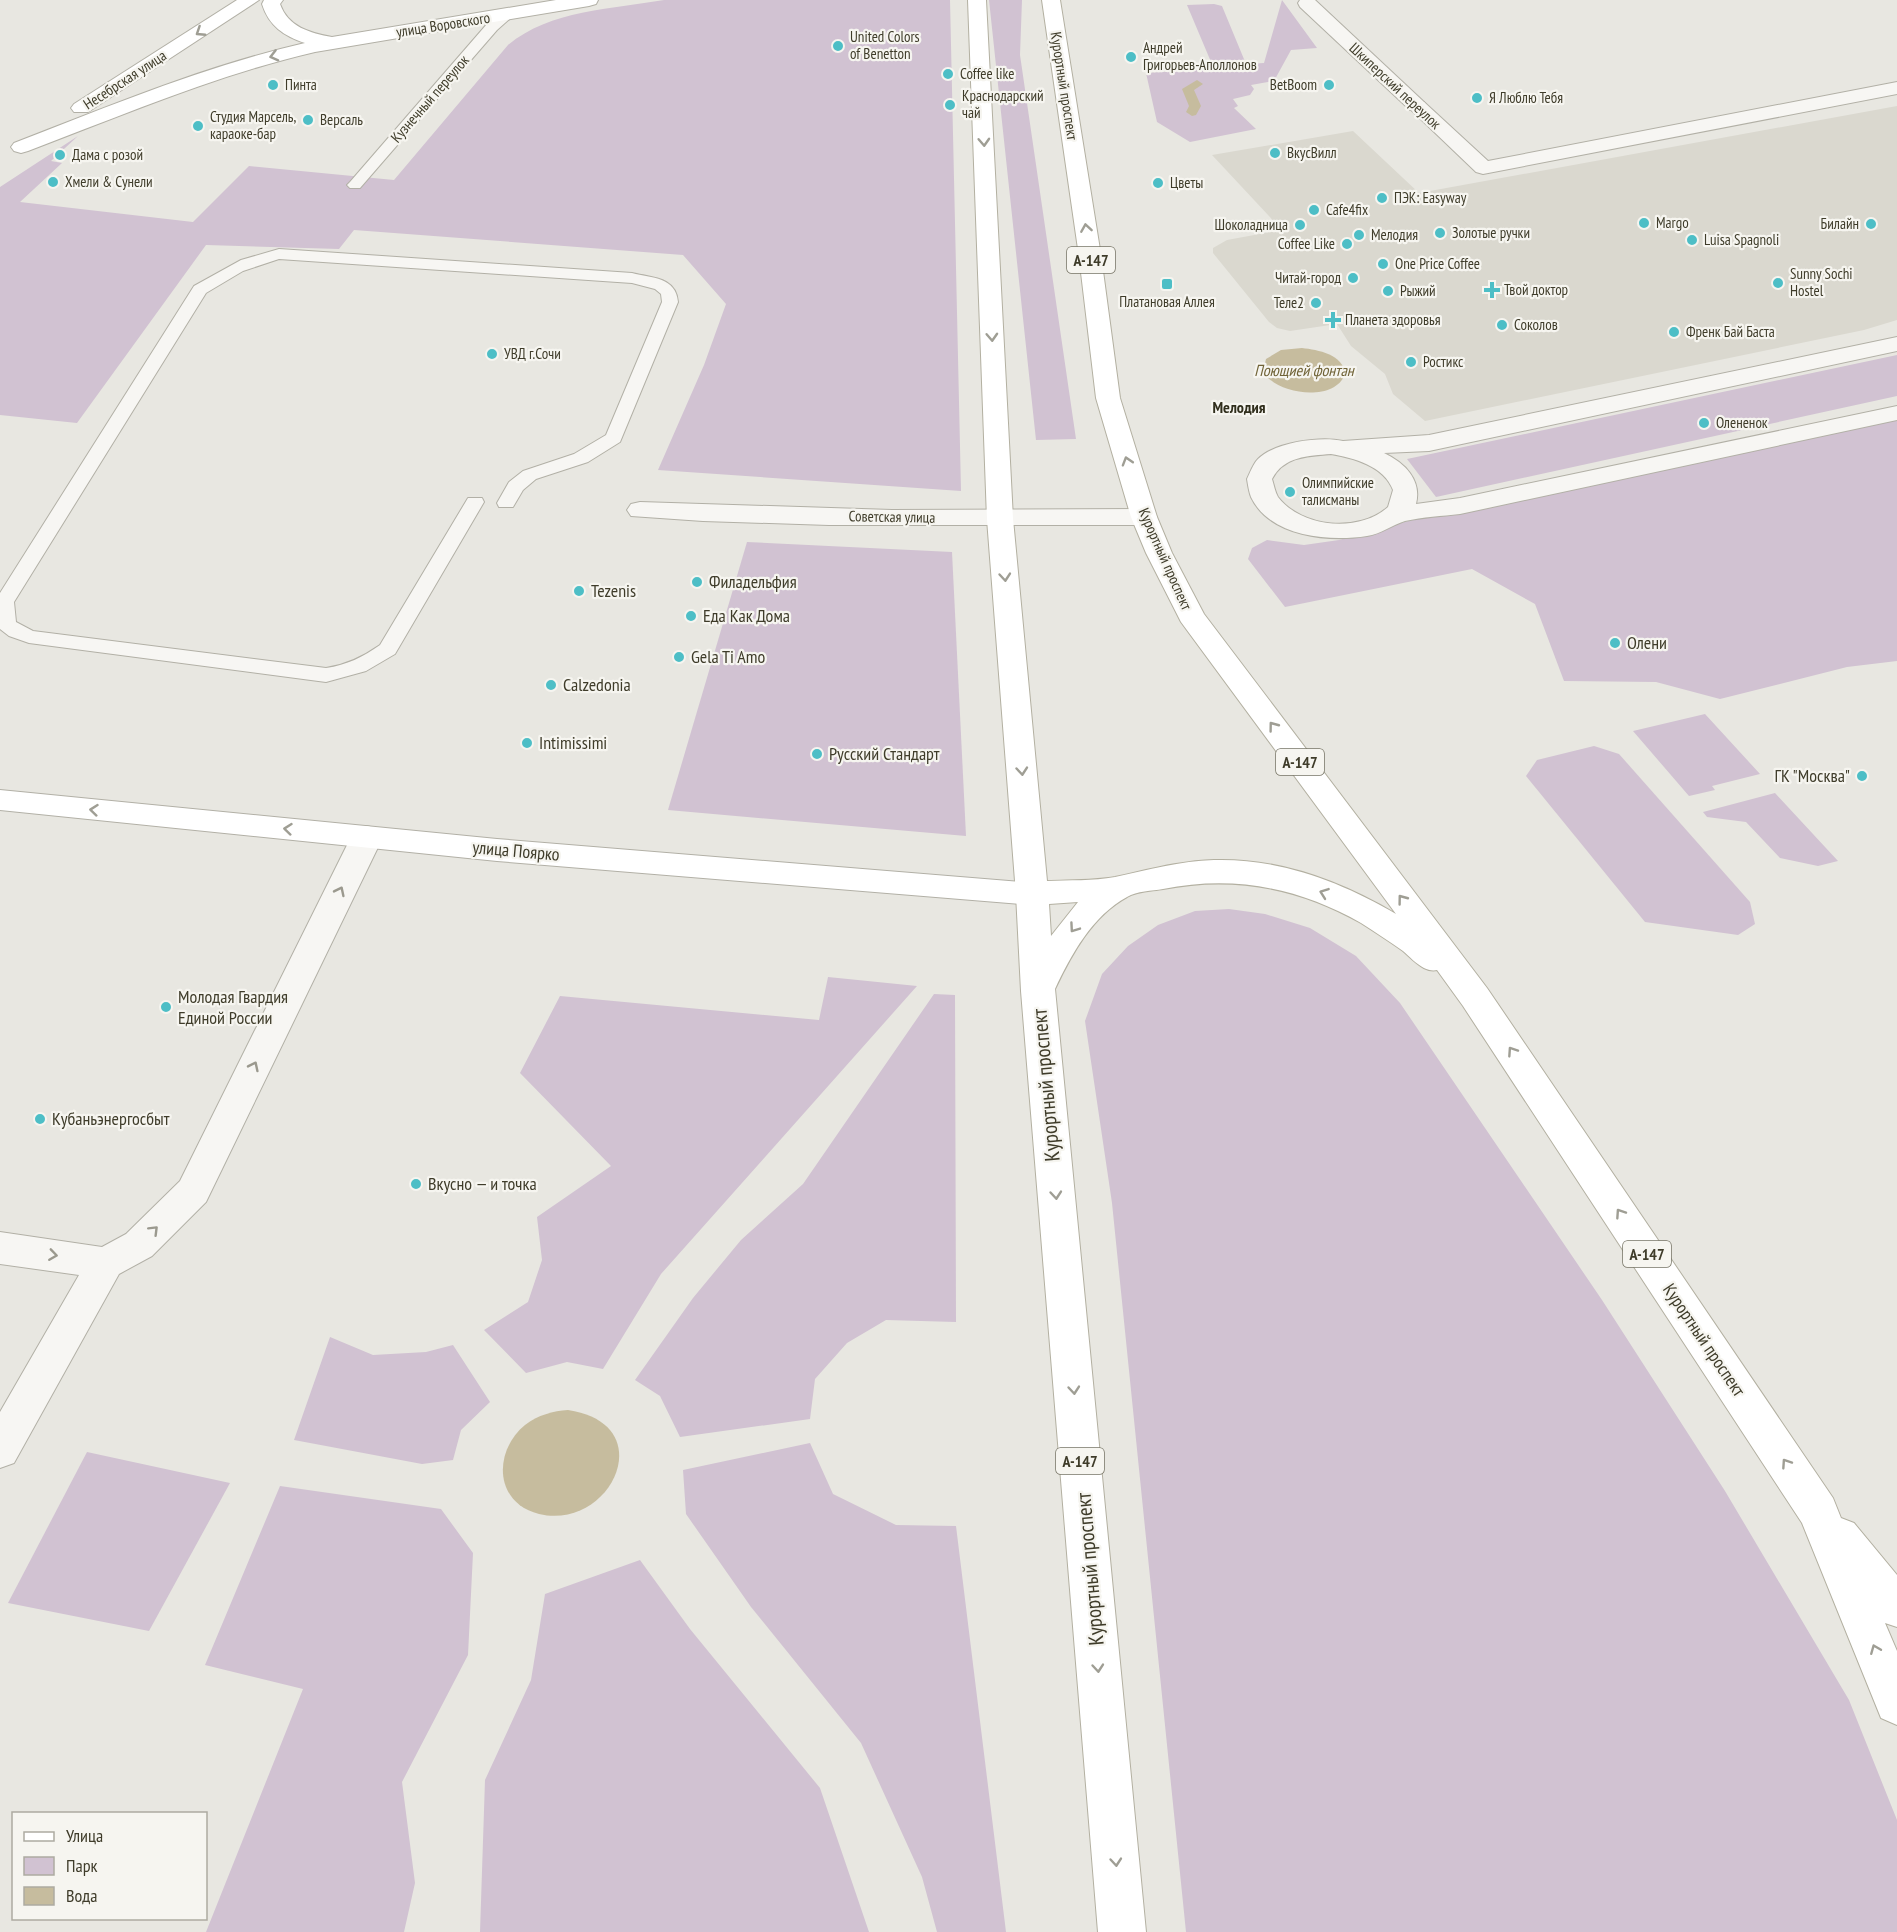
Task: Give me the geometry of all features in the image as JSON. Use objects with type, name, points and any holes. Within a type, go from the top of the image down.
[{"type":"main road","name":"Несебрская улица","points":[[0,158],[21,147],[250,0]]},
{"type":"main road","points":[[274,0],[271,4],[273,14],[279,23],[304,36],[332,43]]},
{"type":"main road","name":"улица Воровского","points":[[21,147],[221,71],[268,57],[332,43],[589,0]]},
{"type":"main road","name":"Курортный проспект","points":[[977,0],[1000,519],[1032,894],[1038,991],[1122,1932]]},
{"type":"main road","name":"Курортный проспект","points":[[1051,0],[1090,256],[1108,398],[1144,517],[1159,553],[1191,616],[1475,997],[1818,1512],[1897,1703]]},
{"type":"main road","name":"улица Поярко","points":[[0,800],[367,837],[1032,894]]},
{"type":"main road","name":"Курортный проспект","points":[[1038,991],[1053,958],[1081,918],[1117,888],[1168,876],[1208,871],[1246,872],[1292,882],[1339,898],[1381,921],[1419,946],[1475,997]]},
{"type":"main road","name":"А-147","points":[[1032,894],[1117,888]]},
{"type":"main road","name":"А-147","points":[[1818,1512],[1897,1607]]},
{"type":"street","name":"Шкиперский переулок","points":[[1307,3],[1483,168],[1897,88]]},
{"type":"street","points":[[1344,448],[1371,456],[1391,468],[1399,476],[1404,484],[1405,500],[1395,515],[1369,528],[1334,531],[1291,521],[1264,500],[1260,491],[1260,475],[1264,467],[1280,455],[1303,448],[1429,443],[1897,344]]},
{"type":"street","points":[[1395,515],[1471,504],[1897,412]]},
{"type":"street","name":"Советская улица","points":[[640,510],[741,515],[1000,519],[1144,517]]},
{"type":"street","points":[[0,1450],[105,1263],[139,1245],[193,1191],[367,837]]},
{"type":"street","points":[[0,1248],[105,1263]]},
{"type":"lane","name":"Кузнечный переулок","points":[[355,185],[492,27],[507,15]]},
{"type":"lane","points":[[475,502],[388,649],[371,663],[350,671],[326,675],[29,637],[11,630],[2,617],[4,602],[200,290],[221,276],[258,258],[279,254],[632,278],[661,285],[669,292],[670,302],[614,438],[601,448],[581,458],[553,465],[532,474],[516,485],[506,503]]},
{"type":"shaded area","points":[[1897,106],[1897,320],[1864,330],[1425,421],[1393,394],[1385,374],[1351,346],[1337,324],[1290,331],[1277,328],[1269,322],[1213,253],[1213,248],[1227,240],[1282,230],[1212,155],[1353,131],[1419,193]]},
{"type":"green space","points":[[664,0],[950,0],[961,491],[658,470],[704,365],[726,304],[683,255],[354,230],[339,249],[206,245],[77,423],[0,415],[0,187],[78,136],[51,161],[62,163],[20,202],[193,222],[249,166],[394,180],[508,45],[525,33],[543,24],[582,13]]},
{"type":"green space","points":[[989,0],[1022,0],[1020,55],[1076,439],[1036,440]]},
{"type":"green space","points":[[1282,0],[1317,48],[1291,50],[1274,81],[1251,85],[1254,89],[1250,95],[1233,99],[1238,106],[1234,108],[1256,129],[1190,142],[1157,122],[1146,73],[1214,69],[1187,5],[1222,6],[1246,64],[1264,63]]},
{"type":"green space","points":[[1897,355],[1897,396],[1436,497],[1407,459]]},
{"type":"green space","points":[[1897,413],[1897,661],[1847,667],[1720,699],[1656,682],[1564,681],[1535,604],[1472,569],[1285,607],[1248,559],[1252,548],[1267,540],[1304,545],[1339,540],[1430,515]]},
{"type":"green space","points":[[747,542],[952,552],[966,836],[668,810]]},
{"type":"green space","points":[[1705,714],[1760,774],[1712,786],[1715,790],[1689,796],[1633,731]]},
{"type":"green space","points":[[1594,746],[1619,754],[1750,902],[1755,924],[1738,935],[1645,922],[1526,776],[1537,760]]},
{"type":"green space","points":[[1775,793],[1838,861],[1818,866],[1780,858],[1746,822],[1707,817],[1703,812]]},
{"type":"green space","points":[[1229,909],[1265,914],[1310,928],[1356,956],[1400,1003],[1602,1300],[1725,1491],[1849,1700],[1897,1820],[1897,1932],[1186,1932],[1112,1203],[1085,1021],[1102,974],[1128,946],[1158,925],[1195,911]]},
{"type":"green space","points":[[828,977],[917,986],[661,1274],[603,1369],[567,1362],[526,1373],[484,1330],[528,1302],[542,1260],[537,1217],[611,1166],[520,1073],[560,996],[819,1020]]},
{"type":"green space","points":[[934,994],[955,995],[956,1322],[886,1320],[847,1343],[815,1379],[810,1419],[680,1437],[660,1396],[635,1380],[693,1298],[741,1240],[803,1184]]},
{"type":"green space","points":[[330,1337],[373,1355],[426,1352],[453,1345],[490,1402],[461,1430],[453,1460],[422,1464],[294,1440]]},
{"type":"green space","points":[[810,1443],[833,1494],[896,1525],[956,1526],[1006,1932],[937,1932],[922,1877],[861,1743],[751,1607],[686,1514],[683,1470]]},
{"type":"green space","points":[[87,1452],[230,1483],[149,1631],[8,1603]]},
{"type":"green space","points":[[280,1486],[441,1509],[473,1553],[468,1655],[402,1782],[415,1883],[404,1932],[206,1932],[303,1689],[205,1665]]},
{"type":"green space","points":[[640,1560],[690,1629],[820,1788],[869,1932],[480,1932],[485,1780],[531,1680],[545,1594]]},
{"type":"water","name":"Поющией фонтан","points":[[1302,348],[1329,354],[1340,362],[1345,374],[1339,383],[1330,389],[1318,392],[1292,390],[1279,386],[1263,371],[1266,359],[1281,350]]},
{"type":"water","points":[[568,1410],[597,1419],[613,1435],[619,1454],[616,1474],[605,1492],[587,1507],[565,1515],[539,1514],[524,1508],[513,1499],[506,1488],[503,1475],[507,1448],[525,1425],[546,1414]]},
{"type":"waterway","points":[[1192,112],[1195,106],[1188,89],[1197,84]]},
{"type":"place","name":"United Colors of Benetton","points":[[838,46]]},
{"type":"place","name":"Андрей Григорьев-Аполлонов","points":[[1131,57]]},
{"type":"place","name":"Coffee like","points":[[948,74]]},
{"type":"place","name":"Пинта","points":[[273,85]]},
{"type":"place","name":"BetBoom","points":[[1329,85]]},
{"type":"place","name":"Я Люблю Тебя","points":[[1477,98]]},
{"type":"place","name":"Краснодарский чай","points":[[950,105]]},
{"type":"place","name":"Версаль","points":[[308,120]]},
{"type":"place","name":"Студия Марсель, караоке-бар","points":[[198,126]]},
{"type":"place","name":"ВкусВилл","points":[[1275,153]]},
{"type":"place","name":"Дама с розой","points":[[60,155]]},
{"type":"place","name":"Хмели & Сунели","points":[[53,182]]},
{"type":"place","name":"Цветы","points":[[1158,183]]},
{"type":"place","name":"ПЭК: Easyway","points":[[1382,198]]},
{"type":"place","name":"Cafe4fix","points":[[1314,210]]},
{"type":"place","name":"Margo","points":[[1644,223]]},
{"type":"place","name":"Билайн","points":[[1871,224]]},
{"type":"place","name":"Шоколадница","points":[[1300,225]]},
{"type":"place","name":"Золотые ручки","points":[[1440,233]]},
{"type":"place","name":"Мелодия","points":[[1359,235]]},
{"type":"place","name":"Luisa Spagnoli","points":[[1692,240]]},
{"type":"place","name":"Coffee Like","points":[[1347,244]]},
{"type":"place","name":"One Price Coffee","points":[[1383,264]]},
{"type":"place","name":"Читай-город","points":[[1353,278]]},
{"type":"place","name":"Sunny Sochi Hostel","points":[[1778,283]]},
{"type":"place","name":"Платановая Аллея","points":[[1167,284]]},
{"type":"place","name":"Твой доктор","points":[[1492,290]]},
{"type":"place","name":"Рыжий","points":[[1388,291]]},
{"type":"place","name":"Теле2","points":[[1316,303]]},
{"type":"place","name":"Планета здоровья","points":[[1333,320]]},
{"type":"place","name":"Соколов","points":[[1502,325]]},
{"type":"place","name":"Френк Бай Баста","points":[[1674,332]]},
{"type":"place","name":"УВД г.Сочи","points":[[492,354]]},
{"type":"place","name":"Ростикс","points":[[1411,362]]},
{"type":"place","name":"Олененок","points":[[1704,423]]},
{"type":"place","name":"Олимпийские талисманы","points":[[1290,492]]},
{"type":"place","name":"Филадельфия","points":[[697,582]]},
{"type":"place","name":"Tezenis","points":[[579,591]]},
{"type":"place","name":"Еда Как Дома","points":[[691,616]]},
{"type":"place","name":"Олени","points":[[1615,643]]},
{"type":"place","name":"Gela Ti Amo","points":[[679,657]]},
{"type":"place","name":"Calzedonia","points":[[551,685]]},
{"type":"place","name":"Intimissimi","points":[[527,743]]},
{"type":"place","name":"Русский Стандарт","points":[[817,754]]},
{"type":"place","name":"ГК \"Москва\"","points":[[1862,776]]},
{"type":"place","name":"Молодая Гвардия Единой России","points":[[166,1007]]},
{"type":"place","name":"Кубаньэнергосбыт","points":[[40,1119]]},
{"type":"place","name":"Вкусно — и точка","points":[[416,1184]]},
{"type":"district","name":"Мелодия","points":[[1239,407]]}]
